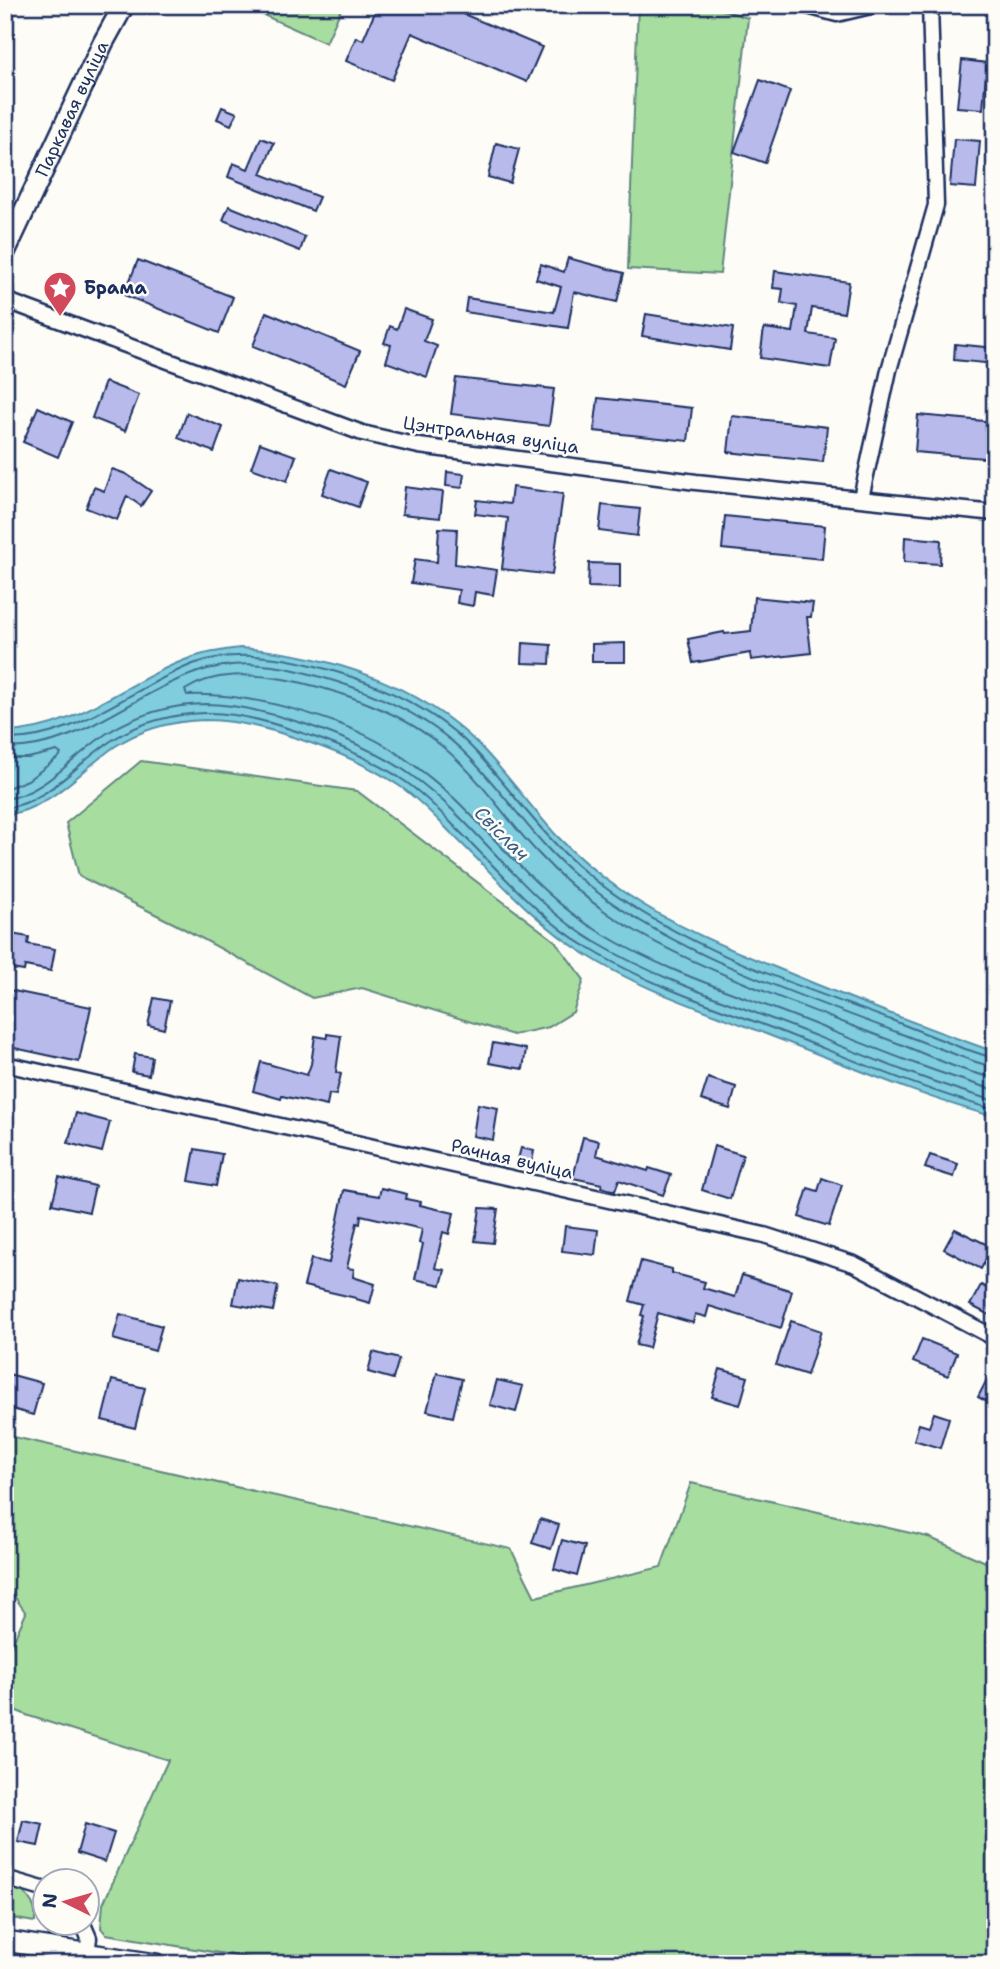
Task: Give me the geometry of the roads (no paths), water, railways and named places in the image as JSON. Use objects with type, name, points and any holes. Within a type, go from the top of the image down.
[{"type":"main road","name":"Паркавая вуліца","points":[[5,252],[103,43],[124,5]]},
{"type":"main road","points":[[5,1941],[156,1964]]},
{"type":"street","points":[[804,5],[837,14],[875,5]]},
{"type":"street","points":[[861,498],[889,370],[936,205],[930,5]]},
{"type":"street","name":"Цэнтральная вуліца","points":[[5,300],[353,430],[419,446],[696,482],[995,513]]},
{"type":"street","name":"Рачная вуліца","points":[[5,1064],[764,1235],[855,1265],[995,1338]]},
{"type":"street","points":[[5,1878],[32,1886]]},
{"type":"street","points":[[87,1954],[89,1938]]},
{"type":"water","name":"Свіслач","points":[[240,648],[273,651],[338,665],[400,689],[456,724],[480,746],[546,824],[580,859],[643,905],[738,952],[885,1012],[995,1052],[995,1117],[882,1079],[676,1000],[629,979],[567,942],[533,914],[429,811],[401,787],[352,759],[276,732],[217,720],[158,727],[135,735],[114,747],[50,798],[21,812],[5,815],[5,732],[55,723],[79,714],[169,666],[199,655]]},
{"type":"place","name":"Брама","points":[[60,318]]}]
